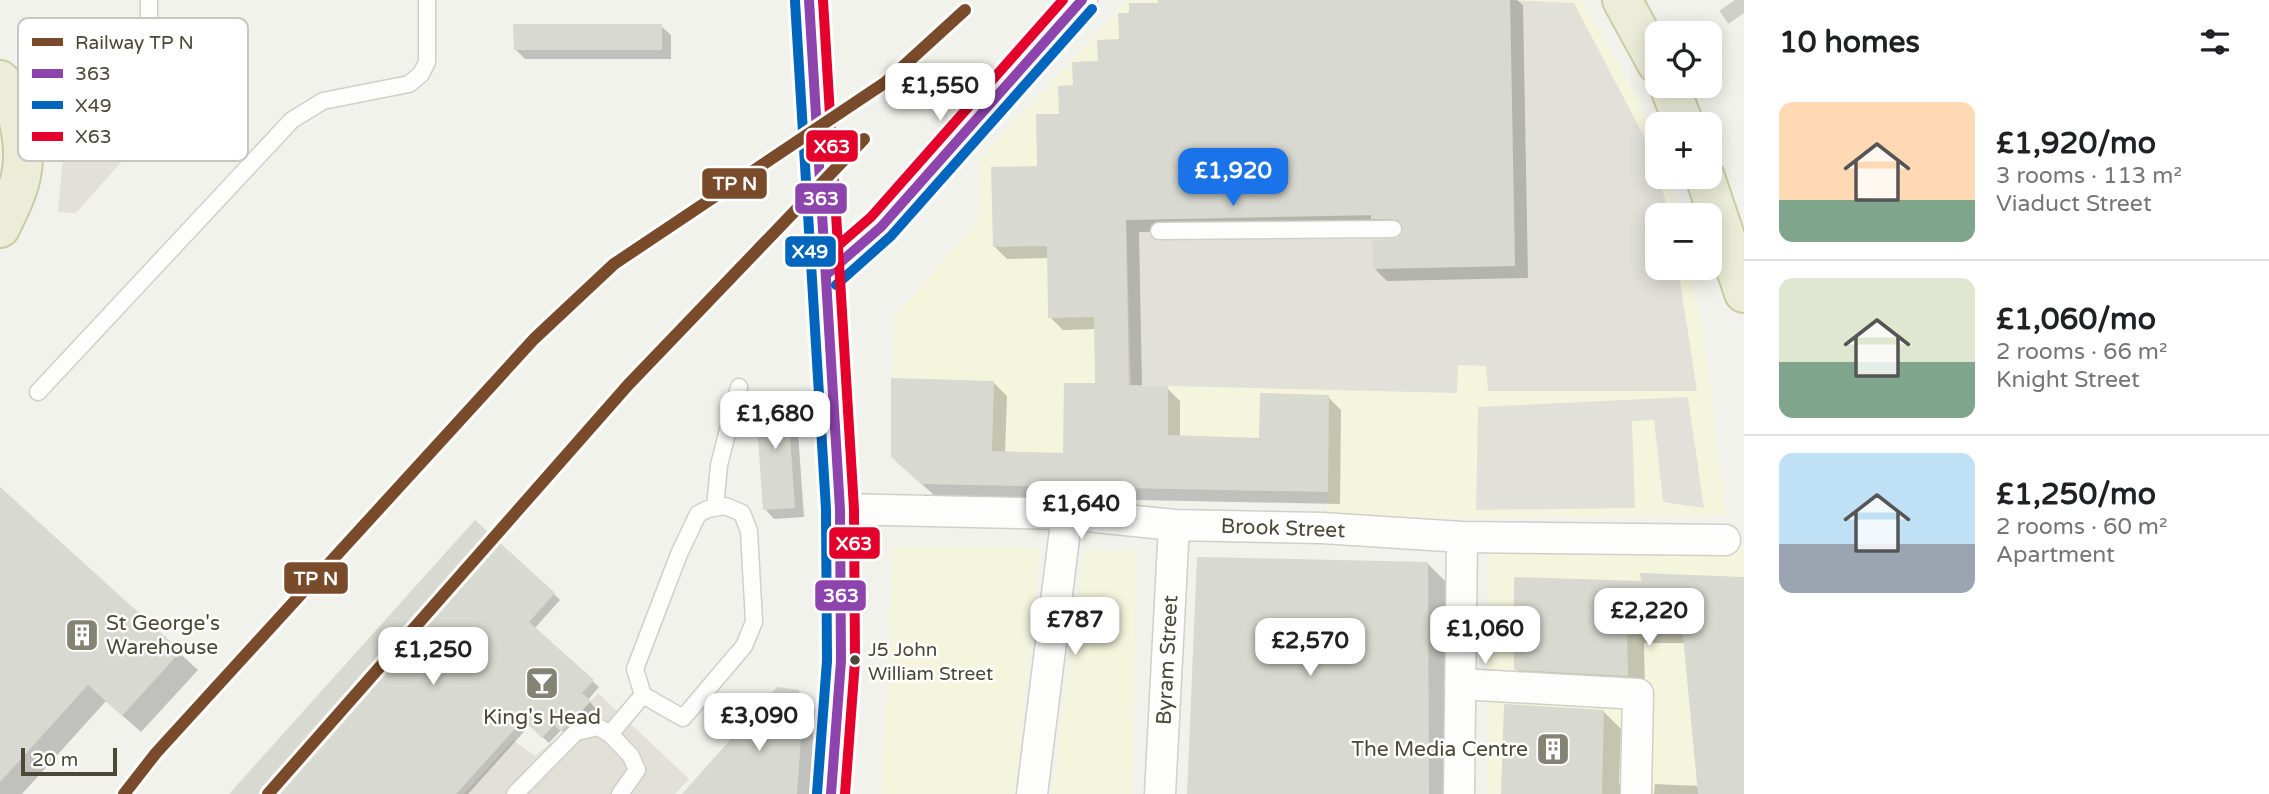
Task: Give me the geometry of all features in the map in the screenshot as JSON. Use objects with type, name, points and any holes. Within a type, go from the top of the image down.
[{"type":"highway","points":[[1622,0],[1645,42]]},
{"type":"highway","points":[[0,80],[8,89],[18,123]]},
{"type":"highway","points":[[0,228],[21,174],[21,161]]},
{"type":"highway","points":[[1709,189],[1744,293]]},
{"type":"street","points":[[809,0],[840,509],[841,661],[831,794]]},
{"type":"street","points":[[827,275],[881,228],[1082,0]]},
{"type":"street","name":"Brook Street","points":[[840,509],[1067,514],[1174,525],[1322,528],[1462,537],[1726,540]]},
{"type":"street","points":[[1032,794],[1067,514]]},
{"type":"street","name":"Byram Street","points":[[1160,794],[1174,525]]},
{"type":"street","points":[[1459,794],[1462,537]]},
{"type":"street","points":[[1460,684],[1638,694],[1636,794]]},
{"type":"lane","points":[[149,0],[149,18]]},
{"type":"lane","points":[[38,392],[292,120],[323,100],[410,84],[421,75],[426,62],[426,0]]},
{"type":"lane","points":[[1159,231],[1393,229]]},
{"type":"lane","points":[[715,507],[719,465],[739,387]]},
{"type":"lane","points":[[725,506],[742,513],[748,531],[754,622],[744,646],[682,718],[643,695],[635,668],[679,554],[698,514],[725,506]]},
{"type":"lane","points":[[610,734],[643,695]]},
{"type":"lane","points":[[515,794],[576,732],[598,727],[610,734],[631,756],[637,770],[620,794]]},
{"type":"shaded area","points":[[1128,0],[1582,0],[1638,99],[1645,118],[1645,189],[1672,189],[1677,203],[1645,203],[1645,280],[1692,280],[1702,326],[1727,516],[1327,516],[1327,492],[921,484],[891,457],[894,317],[980,218],[982,157]]},
{"type":"shaded area","points":[[1510,0],[1574,3],[1645,138],[1645,189],[1662,189],[1666,203],[1645,203],[1645,280],[1680,280],[1697,391],[1488,391],[1486,366],[1458,365],[1457,393],[1131,385],[1126,220],[1392,215],[1393,241],[1372,242],[1373,268],[1515,266]]},
{"type":"shaded area","points":[[63,161],[122,161],[76,213],[58,212]]},
{"type":"shaded area","points":[[1688,397],[1704,508],[1663,502],[1654,420],[1632,421],[1635,508],[1476,510],[1478,407]]},
{"type":"shaded area","points":[[1744,546],[1744,794],[1488,794],[1489,551]]},
{"type":"shaded area","points":[[893,547],[1040,547],[1015,794],[882,794]]},
{"type":"shaded area","points":[[1137,550],[1132,794],[1052,794],[1085,551]]},
{"type":"shaded area","points":[[598,693],[689,779],[675,794],[464,794],[513,740],[535,756],[563,733]]},
{"type":"building","points":[[1158,0],[1510,0],[1515,266],[1373,269],[1372,240],[1398,238],[1403,228],[1398,220],[1371,219],[1371,215],[1126,220],[1129,385],[1168,386],[1168,435],[1259,438],[1260,393],[1329,395],[1328,492],[921,484],[891,457],[891,378],[994,381],[992,451],[1063,453],[1064,383],[1095,383],[1094,317],[1048,318],[1047,246],[993,247],[991,167],[1037,166],[1036,114],[1059,114],[1058,86],[1073,85],[1072,62],[1098,61],[1097,40],[1119,39],[1118,13],[1129,13],[1129,3],[1158,3]]},
{"type":"building","points":[[513,24],[662,24],[662,50],[514,50]]},
{"type":"building","points":[[787,392],[795,508],[763,510],[755,394]]},
{"type":"building","name":"St George's Warehouse","points":[[0,487],[181,651],[122,716],[88,685],[0,782]]},
{"type":"building","points":[[475,520],[555,593],[529,622],[594,680],[582,693],[591,701],[561,732],[554,725],[542,738],[523,720],[456,794],[229,794]]},
{"type":"building","points":[[1197,557],[1428,562],[1429,794],[1187,794]]},
{"type":"building","points":[[1640,573],[1744,577],[1744,794],[1698,794],[1682,626],[1627,626],[1628,676],[1514,670],[1514,577],[1641,581]]},
{"type":"building","points":[[777,687],[799,690],[801,738],[797,794],[682,794]]},
{"type":"building","name":"The Media Centre","points":[[1504,704],[1604,710],[1602,794],[1501,794]]},
{"type":"tunnel","points":[[1735,0],[1744,13]]},
{"type":"transit line","name":"363","points":[[809,0],[840,509],[841,661],[831,794]]},
{"type":"transit line","name":"X63","points":[[823,0],[854,509],[855,661],[845,794]]},
{"type":"transit line","name":"X63","points":[[818,263],[871,217],[1063,0]]},
{"type":"transit line","name":"363","points":[[827,274],[881,227],[1082,0]]},
{"type":"transit line","name":"X49","points":[[795,1],[826,509],[827,661],[817,793]]},
{"type":"transit line","name":"X49","points":[[836,285],[891,236],[1092,9]]},
{"type":"transit line","points":[[124,794],[156,753],[534,339],[614,264],[886,82],[965,10]]},
{"type":"transit line","points":[[268,794],[628,385],[864,139]]},
{"type":"place","name":"St George's Warehouse","points":[[82,635]]},
{"type":"place","name":"J5 John William Street","points":[[855,660]]},
{"type":"place","name":"King's Head","points":[[542,683]]},
{"type":"place","name":"The Media Centre","points":[[1553,749]]}]
